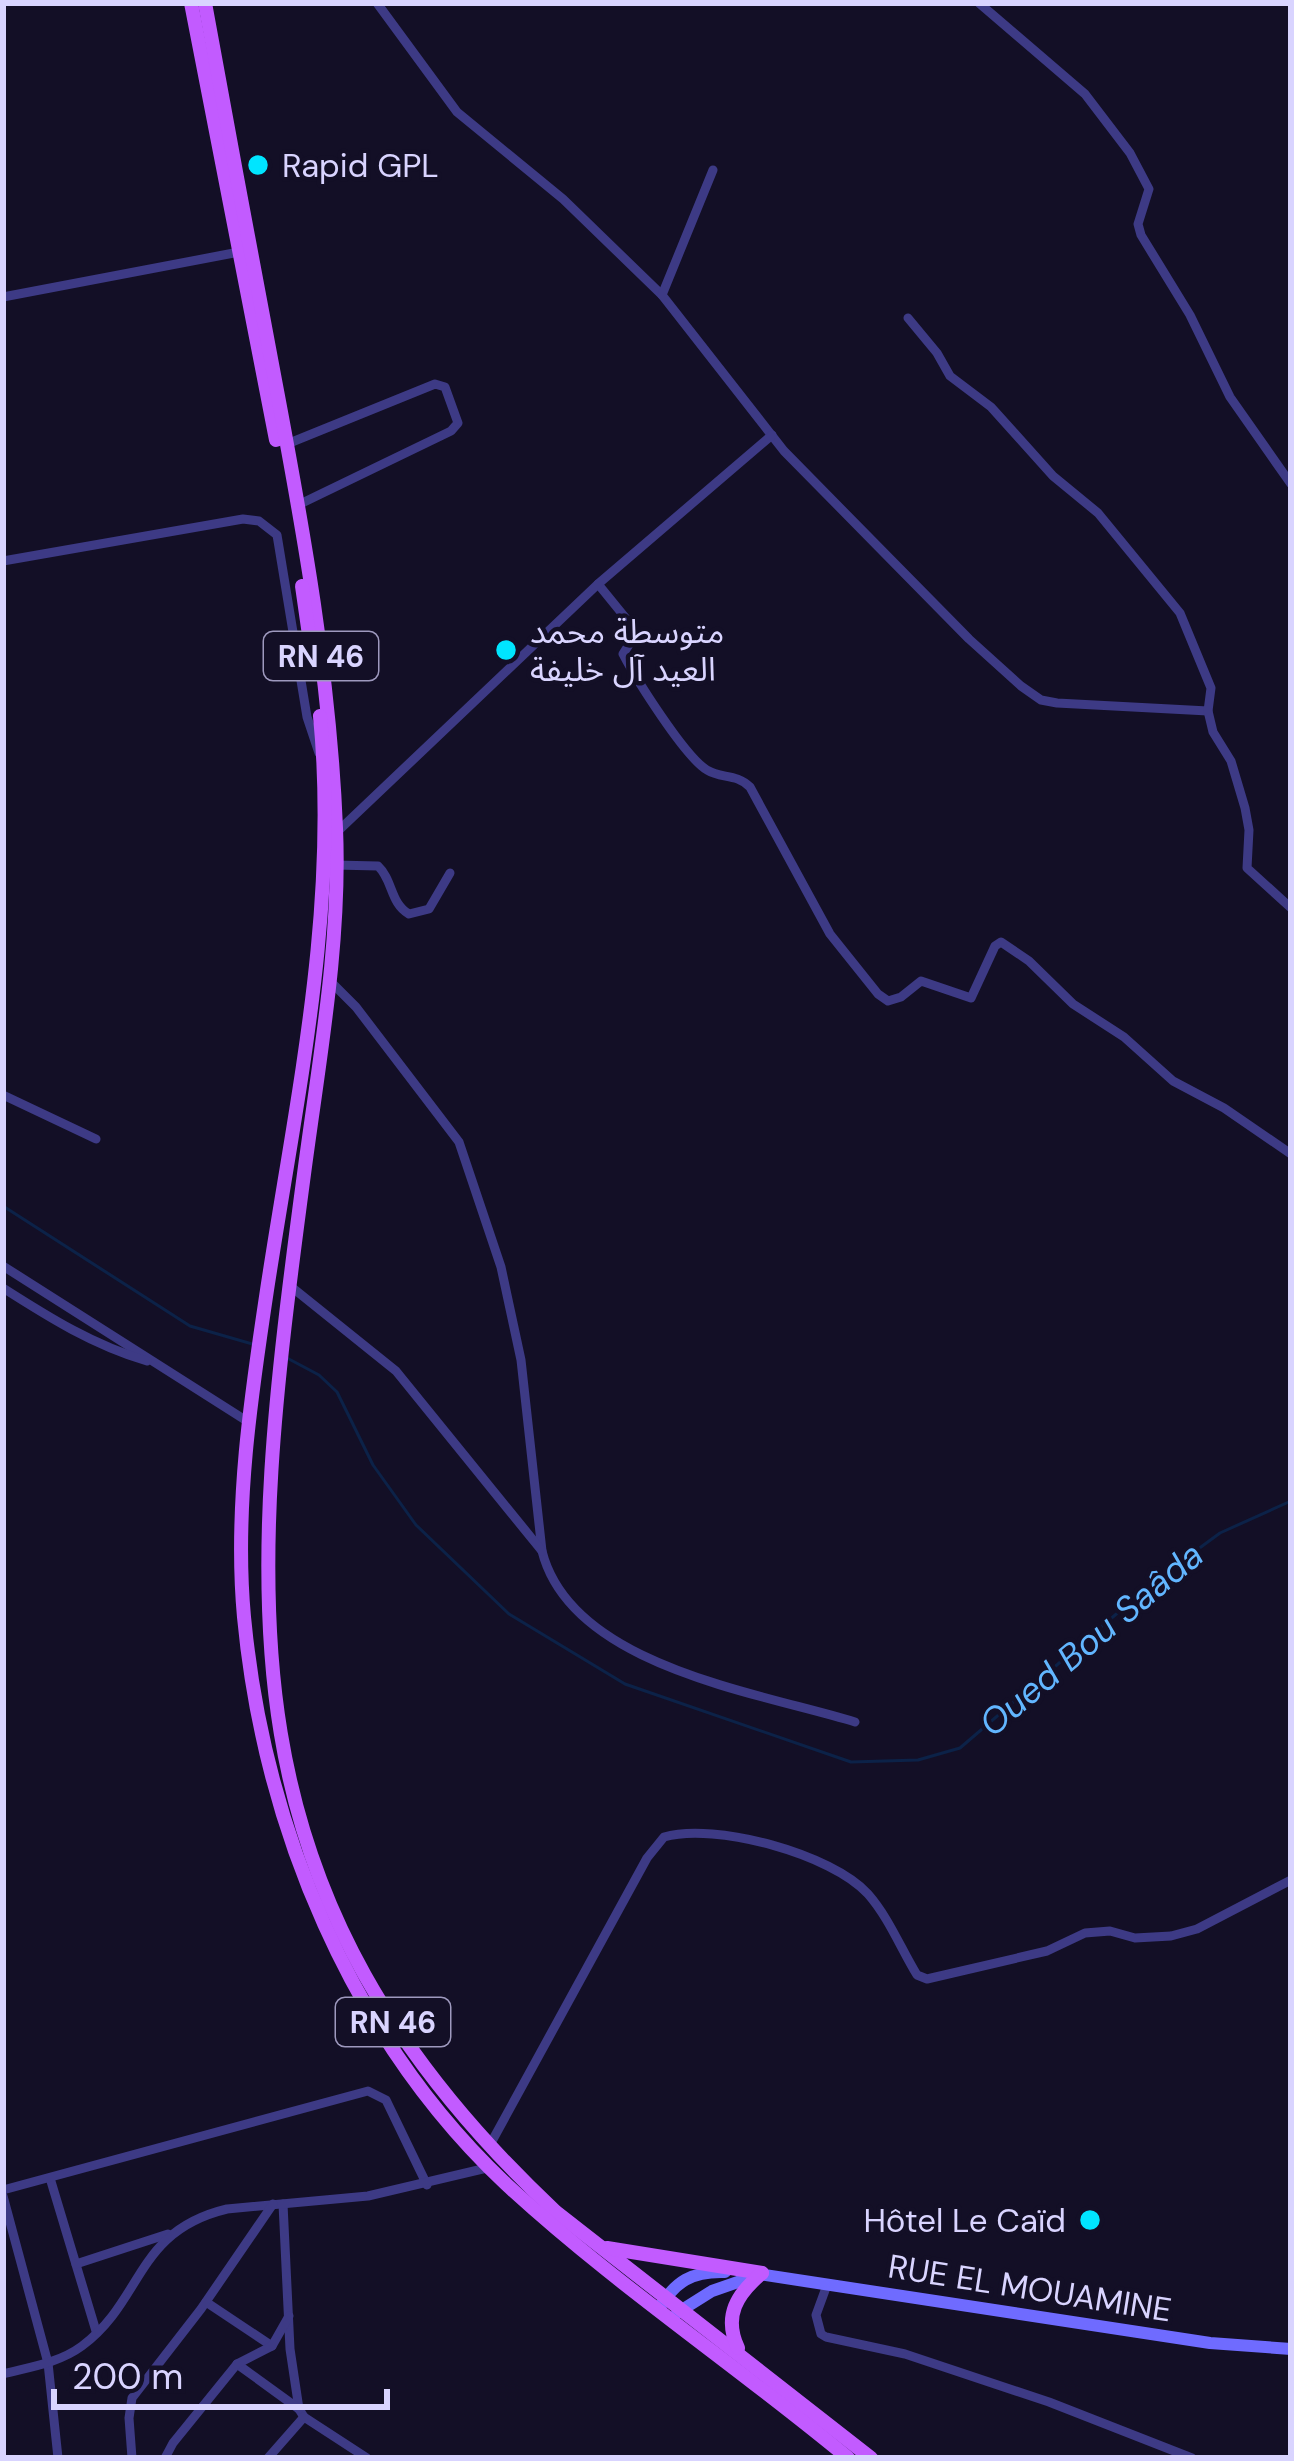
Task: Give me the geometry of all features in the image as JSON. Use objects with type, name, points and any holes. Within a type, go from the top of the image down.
[{"type":"main road","name":"RN 46","points":[[190,3],[287,444],[333,746],[331,838],[319,958],[266,1296],[250,1423],[243,1542],[244,1615],[256,1701],[289,1835],[327,1935],[367,2006],[418,2084],[491,2167],[848,2458]]},
{"type":"main road","name":"RN 46","points":[[205,3],[291,514],[335,865],[330,981],[275,1397],[266,1552],[274,1703],[300,1828],[340,1932],[375,1995],[427,2073],[490,2145],[556,2212],[669,2309],[740,2353],[871,2458]]},
{"type":"main road","points":[[600,2246],[643,2257],[762,2273]]},
{"type":"main road","points":[[669,2309],[762,2273]]},
{"type":"main road","points":[[740,2353],[731,2315],[742,2291],[762,2273]]},
{"type":"main road","name":"RUE EL MOUAMINE","points":[[669,2309],[692,2274],[762,2273],[1210,2343],[1291,2349]]},
{"type":"street","points":[[377,3],[457,112],[563,199],[662,295],[772,436],[969,639],[1041,700],[1208,711]]},
{"type":"street","points":[[979,3],[1085,94],[1147,178],[1149,196],[1138,224],[1141,235],[1190,315],[1230,397],[1291,484]]},
{"type":"street","points":[[662,295],[713,170]]},
{"type":"street","points":[[3,297],[246,252]]},
{"type":"street","points":[[908,318],[950,376],[991,407],[1053,476],[1099,513],[1180,613],[1211,688],[1208,711],[1213,732],[1231,761],[1245,808],[1247,868],[1291,908]]},
{"type":"street","points":[[287,444],[435,384],[445,387],[458,419],[451,431],[298,505]]},
{"type":"street","points":[[331,838],[598,584],[772,436]]},
{"type":"street","points":[[3,560],[243,519],[268,526],[277,535],[308,717],[325,771]]},
{"type":"street","points":[[598,584],[634,627],[636,638],[623,654],[663,718],[704,769],[735,776],[750,787],[830,934],[878,994],[894,1000],[921,981],[971,998],[994,946],[1001,942],[1029,961],[1073,1004],[1124,1037],[1173,1082],[1224,1108],[1291,1154]]},
{"type":"street","points":[[335,865],[367,863],[382,869],[399,907],[409,914],[424,912],[433,904],[450,873]]},
{"type":"street","points":[[330,981],[356,1007],[459,1142],[501,1267],[521,1360],[542,1551],[550,1580],[563,1600],[584,1619],[676,1672],[855,1722]]},
{"type":"street","points":[[3,1095],[96,1139]]},
{"type":"street","points":[[3,1266],[250,1423]]},
{"type":"street","points":[[289,1285],[396,1371],[542,1551]]},
{"type":"street","points":[[3,1288],[108,1349],[160,1365]]},
{"type":"street","points":[[490,2145],[647,1858],[664,1837],[715,1833],[790,1852],[841,1874],[866,1891],[917,1975],[927,1978],[1047,1951],[1084,1933],[1110,1931],[1135,1938],[1197,1929],[1291,1880]]},
{"type":"street","points":[[58,2458],[48,2363],[3,2193],[368,2092],[386,2100],[427,2185]]},
{"type":"street","points":[[76,2264],[170,2233],[204,2214],[368,2197],[491,2167]]},
{"type":"street","points":[[50,2178],[96,2331]]},
{"type":"street","points":[[132,2458],[132,2398],[278,2204]]},
{"type":"street","points":[[268,2458],[301,2413],[278,2204]]},
{"type":"street","points":[[3,2374],[48,2363],[82,2346],[170,2233]]},
{"type":"street","points":[[827,2285],[816,2320],[820,2334],[826,2337],[905,2354],[1008,2388],[1191,2458]]},
{"type":"street","points":[[206,2302],[272,2346]]},
{"type":"street","points":[[165,2458],[237,2364],[272,2346],[289,2315]]},
{"type":"street","points":[[237,2364],[367,2458]]},
{"type":"waterway","name":"Oued Bou Saâda","points":[[3,1206],[190,1326],[256,1345]]},
{"type":"waterway","name":"Oued Bou Saâda","points":[[287,1358],[319,1375],[337,1392],[373,1465],[416,1525],[509,1614],[625,1684],[851,1762],[918,1760],[960,1748],[1156,1580],[1220,1533],[1291,1501]]},
{"type":"place","name":"Rapid GPL","points":[[258,165]]},
{"type":"place","name":"متوسطة محمد العيد آل خليفة","points":[[506,650]]},
{"type":"place","name":"Hôtel Le Caïd","points":[[1090,2220]]}]
